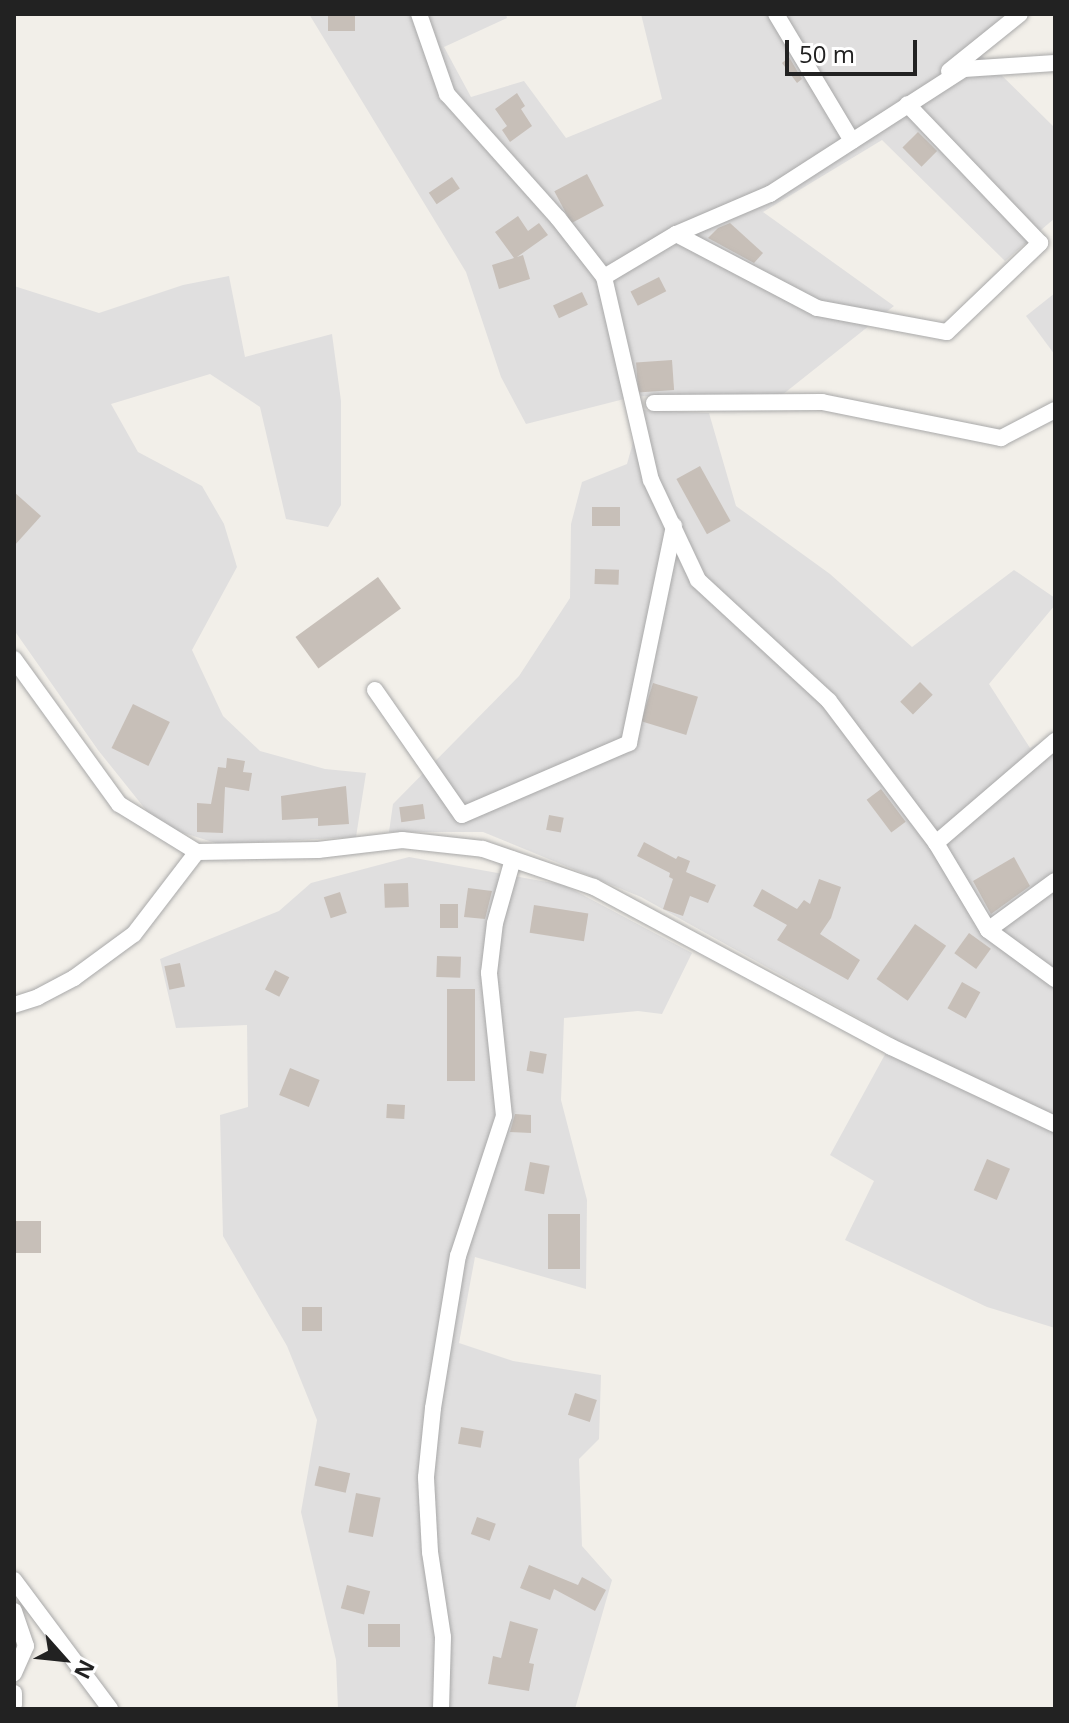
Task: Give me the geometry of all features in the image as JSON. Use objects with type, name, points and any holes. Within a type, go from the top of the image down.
[{"type":"street","points":[[419,14],[447,94],[558,218],[604,277],[651,480],[698,580],[829,701],[936,843],[988,930],[1055,979]]},
{"type":"street","points":[[776,14],[852,141]]},
{"type":"street","points":[[907,104],[1020,14]]},
{"type":"street","points":[[604,277],[676,234],[770,194],[964,69],[1055,63]]},
{"type":"street","points":[[676,234],[817,308],[947,332],[1040,243],[907,104]]},
{"type":"street","points":[[654,403],[822,402],[1001,438],[1055,410]]},
{"type":"street","points":[[375,690],[462,815],[629,743],[674,526]]},
{"type":"street","points":[[14,659],[119,804],[197,852],[318,850],[402,840],[483,849],[594,887],[891,1047],[1055,1124]]},
{"type":"street","points":[[936,843],[1055,741]]},
{"type":"street","points":[[14,1005],[38,997],[74,978],[134,934],[197,852]]},
{"type":"street","points":[[441,1709],[443,1637],[430,1552],[426,1477],[433,1408],[458,1256],[504,1116],[489,973],[495,923],[513,859]]},
{"type":"street","points":[[988,930],[1055,881]]},
{"type":"street","points":[[14,1580],[110,1709]]},
{"type":"street","points":[[14,1611],[26,1646],[14,1673]]},
{"type":"street","points":[[14,1693],[14,1705]]},
{"type":"shaded area","points":[[309,14],[506,14],[507,18],[444,47],[471,97],[524,81],[566,138],[662,99],[641,14],[1006,14],[971,45],[1055,128],[1055,218],[1005,261],[882,140],[763,212],[894,306],[777,399],[636,396],[526,424],[501,377],[466,272]]},
{"type":"shaded area","points":[[229,276],[245,357],[332,334],[341,401],[341,505],[328,527],[286,519],[260,407],[210,374],[111,404],[138,452],[202,486],[224,524],[237,567],[192,650],[223,716],[260,751],[325,769],[366,773],[356,837],[219,844],[158,825],[98,750],[14,630],[14,286],[99,313],[183,285]]},
{"type":"shaded area","points":[[1055,293],[1055,355],[1026,316]]},
{"type":"shaded area","points":[[642,410],[709,413],[736,506],[830,574],[912,647],[1014,570],[1055,598],[1055,605],[989,684],[1030,748],[1055,734],[1055,1328],[987,1307],[845,1240],[874,1181],[830,1155],[894,1038],[641,897],[483,832],[389,832],[393,804],[519,676],[570,598],[571,524],[582,482],[627,464]]},
{"type":"shaded area","points":[[409,857],[564,885],[692,953],[662,1014],[638,1011],[564,1018],[561,1100],[587,1200],[586,1289],[475,1257],[459,1343],[513,1361],[601,1375],[599,1439],[579,1459],[582,1546],[612,1580],[575,1709],[338,1709],[336,1660],[301,1512],[317,1420],[287,1346],[223,1236],[220,1115],[248,1107],[247,1025],[176,1028],[160,959],[279,911],[311,883]]},
{"type":"building","points":[[328,14],[355,14],[355,31],[328,31]]},
{"type":"building","points":[[789,57],[802,79],[797,83],[782,63]]},
{"type":"building","points":[[517,93],[525,106],[521,109],[532,126],[510,142],[502,130],[507,126],[495,109]]},
{"type":"building","points":[[918,132],[937,151],[922,167],[902,148]]},
{"type":"building","points":[[587,174],[604,206],[571,223],[554,191]]},
{"type":"building","points":[[452,177],[460,189],[437,204],[429,193]]},
{"type":"building","points":[[518,216],[528,231],[539,223],[548,235],[517,257],[523,255],[530,279],[499,289],[492,265],[514,258],[495,232]]},
{"type":"building","points":[[730,223],[763,253],[754,263],[708,238],[718,228]]},
{"type":"building","points":[[659,277],[666,291],[638,306],[630,292]]},
{"type":"building","points":[[582,292],[588,305],[559,318],[553,306]]},
{"type":"building","points":[[672,360],[674,390],[638,392],[636,363]]},
{"type":"building","points":[[700,466],[731,521],[707,534],[676,479]]},
{"type":"building","points":[[14,492],[41,516],[14,546]]},
{"type":"building","points":[[592,507],[620,507],[620,526],[592,526]]},
{"type":"building","points":[[595,569],[619,570],[618,585],[594,584]]},
{"type":"building","points":[[378,577],[401,609],[318,669],[295,637]]},
{"type":"building","points":[[920,682],[933,695],[913,715],[900,702]]},
{"type":"building","points":[[653,683],[698,697],[686,735],[641,721]]},
{"type":"building","points":[[133,704],[170,722],[148,766],[112,748]]},
{"type":"building","points":[[227,758],[245,761],[243,772],[252,773],[249,791],[225,787],[223,833],[197,832],[197,803],[211,804],[218,767],[226,768]]},
{"type":"building","points":[[346,786],[349,824],[318,826],[318,818],[282,820],[281,796]]},
{"type":"building","points":[[881,789],[906,822],[891,833],[867,800]]},
{"type":"building","points":[[423,804],[425,819],[401,822],[399,807]]},
{"type":"building","points":[[549,815],[564,818],[561,833],[546,830]]},
{"type":"building","points":[[644,842],[676,859],[678,856],[690,861],[686,872],[716,885],[708,903],[690,896],[683,916],[663,909],[673,879],[669,877],[670,873],[637,856]]},
{"type":"building","points":[[1014,857],[1030,886],[991,914],[973,881]]},
{"type":"building","points":[[819,879],[841,887],[831,918],[820,934],[860,960],[848,980],[777,940],[787,925],[753,906],[762,889],[797,909],[804,900],[810,904]]},
{"type":"building","points":[[408,883],[409,907],[385,908],[384,884]]},
{"type":"building","points":[[468,888],[492,891],[485,919],[464,917]]},
{"type":"building","points":[[340,892],[347,913],[331,918],[324,897]]},
{"type":"building","points":[[440,904],[458,904],[458,928],[440,928]]},
{"type":"building","points":[[534,905],[588,914],[584,941],[530,933]]},
{"type":"building","points":[[915,924],[946,946],[908,1001],[877,979]]},
{"type":"building","points":[[969,933],[991,949],[976,969],[954,953]]},
{"type":"building","points":[[437,956],[461,957],[460,978],[436,977]]},
{"type":"building","points":[[180,963],[185,986],[169,990],[164,966]]},
{"type":"building","points":[[275,970],[289,977],[279,997],[265,990]]},
{"type":"building","points":[[962,982],[980,992],[966,1018],[947,1008]]},
{"type":"building","points":[[447,989],[475,989],[475,1081],[447,1081]]},
{"type":"building","points":[[530,1051],[547,1054],[543,1074],[527,1071]]},
{"type":"building","points":[[290,1068],[320,1080],[309,1107],[279,1095]]},
{"type":"building","points":[[387,1104],[405,1105],[404,1119],[386,1118]]},
{"type":"building","points":[[515,1114],[531,1115],[531,1133],[510,1132]]},
{"type":"building","points":[[987,1159],[1010,1169],[997,1200],[974,1190]]},
{"type":"building","points":[[530,1162],[550,1166],[544,1194],[524,1190]]},
{"type":"building","points":[[548,1214],[580,1214],[580,1269],[548,1269]]},
{"type":"building","points":[[14,1221],[41,1221],[41,1253],[14,1253]]},
{"type":"building","points":[[302,1307],[322,1307],[322,1331],[302,1331]]},
{"type":"building","points":[[575,1393],[597,1400],[590,1422],[568,1415]]},
{"type":"building","points":[[461,1427],[484,1431],[481,1448],[458,1444]]},
{"type":"building","points":[[319,1466],[350,1473],[346,1493],[315,1485]]},
{"type":"building","points":[[356,1493],[381,1498],[373,1537],[348,1532]]},
{"type":"building","points":[[477,1517],[496,1524],[490,1541],[471,1534]]},
{"type":"building","points":[[529,1565],[578,1585],[582,1577],[606,1590],[595,1611],[554,1589],[550,1600],[520,1588]]},
{"type":"building","points":[[347,1585],[370,1591],[364,1614],[341,1608]]},
{"type":"building","points":[[510,1621],[538,1629],[529,1663],[534,1664],[529,1691],[488,1684],[493,1656],[501,1658]]},
{"type":"building","points":[[368,1624],[400,1624],[400,1647],[368,1647]]}]
